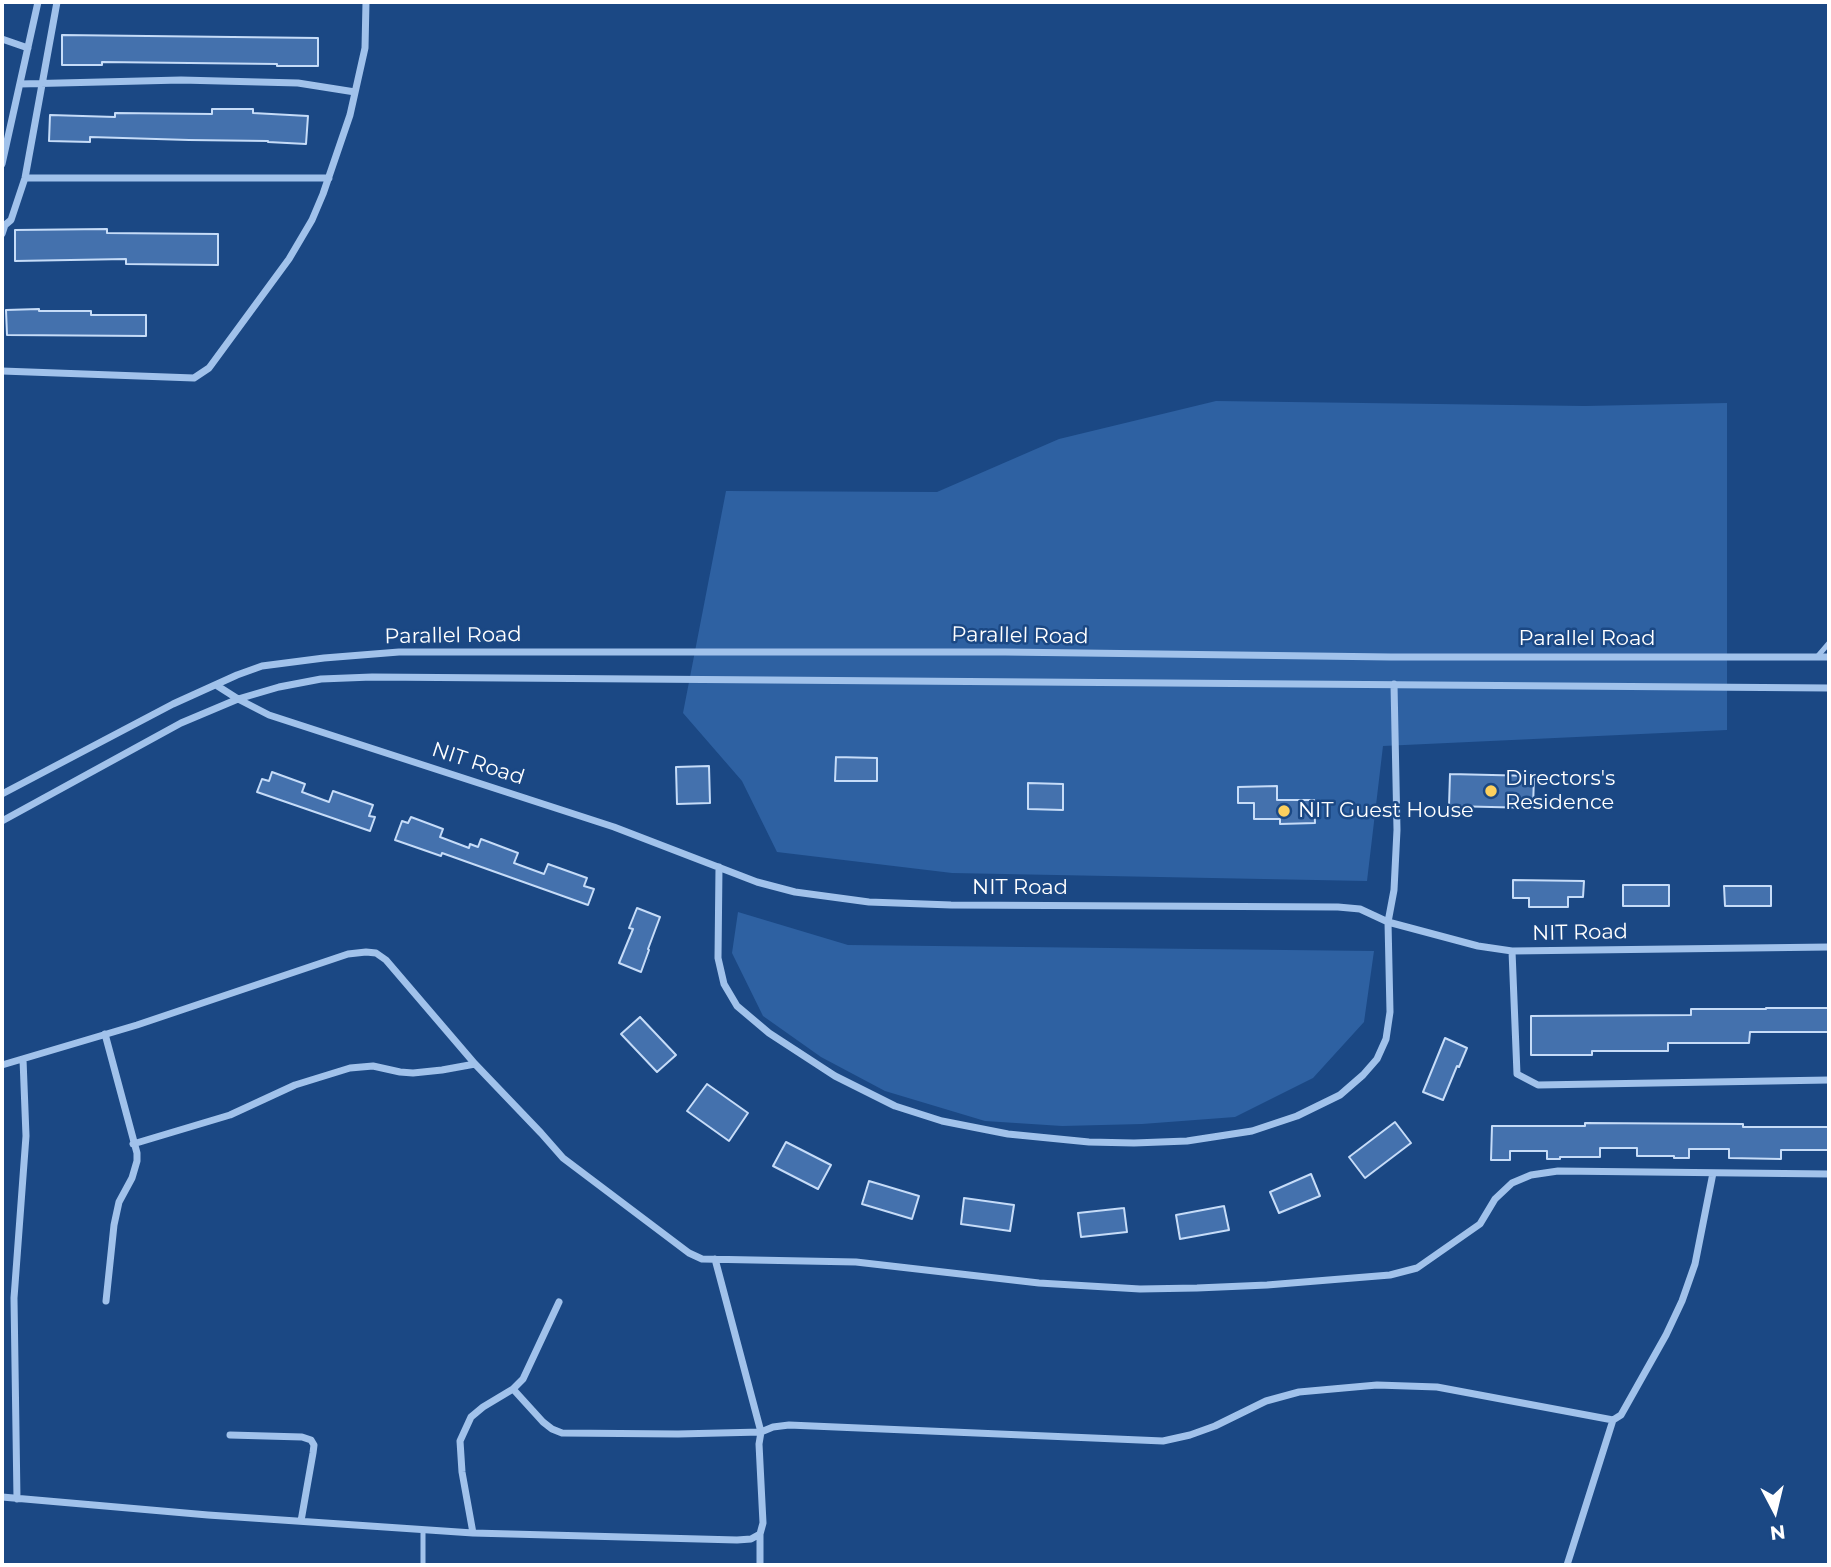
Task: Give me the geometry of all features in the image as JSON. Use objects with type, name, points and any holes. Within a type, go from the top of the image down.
[{"type":"street","points":[[2,164],[38,2]]},
{"type":"street","points":[[2,234],[5,225],[11,220],[25,178],[57,2]]},
{"type":"street","points":[[2,371],[194,378],[209,368],[289,259],[312,220],[350,115],[365,48],[366,2]]},
{"type":"street","points":[[2,39],[28,48]]},
{"type":"street","points":[[20,84],[181,80],[298,83],[355,92]]},
{"type":"street","points":[[25,178],[329,178]]},
{"type":"street","name":"Parallel Road","points":[[216,685],[262,666],[399,652],[1005,652],[1377,657],[1829,657]]},
{"type":"street","name":"Parallel Road","points":[[238,699],[321,679],[372,677],[1829,688]]},
{"type":"street","points":[[719,867],[718,958],[724,984],[737,1006],[769,1033],[835,1076],[895,1106],[942,1121],[1007,1134],[1089,1142],[1187,1141],[1252,1131],[1297,1116],[1340,1095],[1377,1059],[1386,1039],[1390,1012],[1388,922],[1394,890],[1397,830],[1394,684]]},
{"type":"street","points":[[2,794],[173,704],[216,685]]},
{"type":"street","name":"NIT Road","points":[[216,685],[269,715],[614,827],[757,882],[795,892],[869,902],[950,905],[1338,907],[1360,909],[1388,922],[1478,946],[1512,951],[1829,947]]},
{"type":"street","points":[[2,821],[181,723],[238,699]]},
{"type":"street","points":[[1512,951],[1517,1074],[1538,1085],[1829,1080]]},
{"type":"street","points":[[2,1065],[348,954],[376,953],[386,960],[475,1064],[572,1165],[689,1253],[702,1259],[856,1262],[1040,1283],[1140,1289],[1267,1285],[1390,1275],[1418,1268],[1480,1224],[1495,1199],[1512,1182],[1531,1175],[1558,1171],[1829,1174]]},
{"type":"street","points":[[105,1034],[137,1153],[132,1178],[117,1213],[106,1301]]},
{"type":"street","points":[[17,1499],[14,1298],[26,1136],[23,1059]]},
{"type":"street","points":[[133,1144],[230,1115],[295,1085],[350,1068],[373,1066],[413,1073],[475,1064]]},
{"type":"street","points":[[1567,1565],[1613,1420],[1621,1415],[1682,1301],[1695,1264],[1713,1173]]},
{"type":"street","points":[[715,1259],[761,1432],[759,1444],[763,1523],[760,1534],[760,1565]]},
{"type":"street","points":[[473,1533],[462,1472],[460,1441],[471,1417],[513,1389],[523,1379],[559,1302]]},
{"type":"street","points":[[513,1389],[543,1422],[562,1433],[761,1432],[789,1425],[1163,1441],[1215,1426],[1266,1401],[1299,1392],[1377,1385],[1437,1387],[1613,1420]]},
{"type":"street","points":[[230,1436],[302,1437],[311,1440],[314,1445],[301,1521]]},
{"type":"street","points":[[2,1497],[208,1515],[473,1533],[737,1540],[751,1539],[760,1534]]},
{"type":"lane","points":[[1817,657],[1829,643]]},
{"type":"lane","points":[[423,1530],[423,1565]]},
{"type":"shaded area","points":[[1216,401],[1585,406],[1727,403],[1727,730],[1383,746],[1367,881],[952,873],[777,852],[742,781],[683,713],[726,491],[937,492],[1059,439]]},
{"type":"shaded area","points":[[738,912],[848,945],[1374,951],[1364,1022],[1313,1078],[1235,1117],[1142,1124],[1062,1126],[985,1121],[885,1091],[821,1057],[763,1016],[732,953]]},
{"type":"building","points":[[62,35],[318,38],[318,66],[102,62],[102,65],[62,65]]},
{"type":"building","points":[[212,109],[253,109],[253,113],[308,116],[306,144],[90,137],[90,142],[49,141],[50,115],[115,117],[115,113],[212,114]]},
{"type":"building","points":[[107,229],[107,233],[218,234],[218,265],[126,264],[126,259],[15,261],[15,230]]},
{"type":"building","points":[[6,310],[91,311],[91,315],[146,315],[146,336],[7,335]]},
{"type":"building","points":[[836,757],[877,758],[877,781],[835,781]]},
{"type":"building","points":[[709,766],[710,803],[677,804],[676,767]]},
{"type":"building","points":[[272,772],[305,784],[302,792],[329,802],[333,791],[373,805],[369,816],[375,817],[370,831],[257,792],[262,779],[269,781]]},
{"type":"building","name":"Directors's Residence","points":[[1450,774],[1534,776],[1533,808],[1449,806]]},
{"type":"building","points":[[1028,783],[1063,784],[1063,810],[1028,809]]},
{"type":"building","name":"NIT Guest House","points":[[1277,786],[1277,800],[1314,800],[1315,823],[1280,824],[1280,819],[1254,819],[1254,803],[1238,803],[1238,787]]},
{"type":"building","points":[[411,817],[443,829],[440,837],[469,848],[470,844],[478,847],[481,839],[518,853],[514,863],[544,874],[548,864],[587,878],[584,886],[594,889],[588,905],[442,853],[441,856],[395,840],[402,821],[408,823]]},
{"type":"building","points":[[1513,880],[1584,881],[1583,897],[1568,897],[1568,907],[1529,907],[1529,898],[1513,898]]},
{"type":"building","points":[[1623,885],[1669,885],[1669,906],[1623,906]]},
{"type":"building","points":[[1724,886],[1771,886],[1771,906],[1725,906]]},
{"type":"building","points":[[637,908],[660,917],[641,972],[619,963],[633,929],[629,928]]},
{"type":"building","points":[[1828,1008],[1828,1032],[1750,1032],[1749,1043],[1668,1043],[1668,1051],[1592,1051],[1592,1055],[1531,1055],[1531,1016],[1691,1015],[1691,1009]]},
{"type":"building","points":[[640,1017],[676,1055],[657,1072],[621,1034]]},
{"type":"building","points":[[1445,1038],[1467,1048],[1443,1100],[1423,1092]]},
{"type":"building","points":[[707,1084],[748,1113],[729,1141],[687,1111]]},
{"type":"building","points":[[1395,1122],[1411,1143],[1365,1178],[1349,1157]]},
{"type":"building","points":[[1585,1123],[1829,1127],[1829,1150],[1781,1150],[1781,1159],[1729,1158],[1729,1149],[1689,1149],[1689,1158],[1674,1158],[1637,1156],[1637,1148],[1600,1148],[1600,1157],[1547,1159],[1547,1151],[1510,1151],[1510,1160],[1491,1160],[1492,1126],[1585,1126]]},
{"type":"building","points":[[786,1142],[831,1165],[818,1189],[773,1166]]},
{"type":"building","points":[[1311,1174],[1320,1196],[1279,1213],[1270,1192]]},
{"type":"building","points":[[869,1181],[919,1196],[912,1219],[862,1204]]},
{"type":"building","points":[[964,1198],[1014,1205],[1010,1231],[961,1224]]},
{"type":"building","points":[[1224,1206],[1229,1230],[1180,1239],[1176,1215]]},
{"type":"building","points":[[1124,1208],[1127,1232],[1081,1237],[1078,1213]]},
{"type":"place","name":"Directors's Residence","points":[[1491,791]]},
{"type":"place","name":"NIT Guest House","points":[[1284,811]]}]
